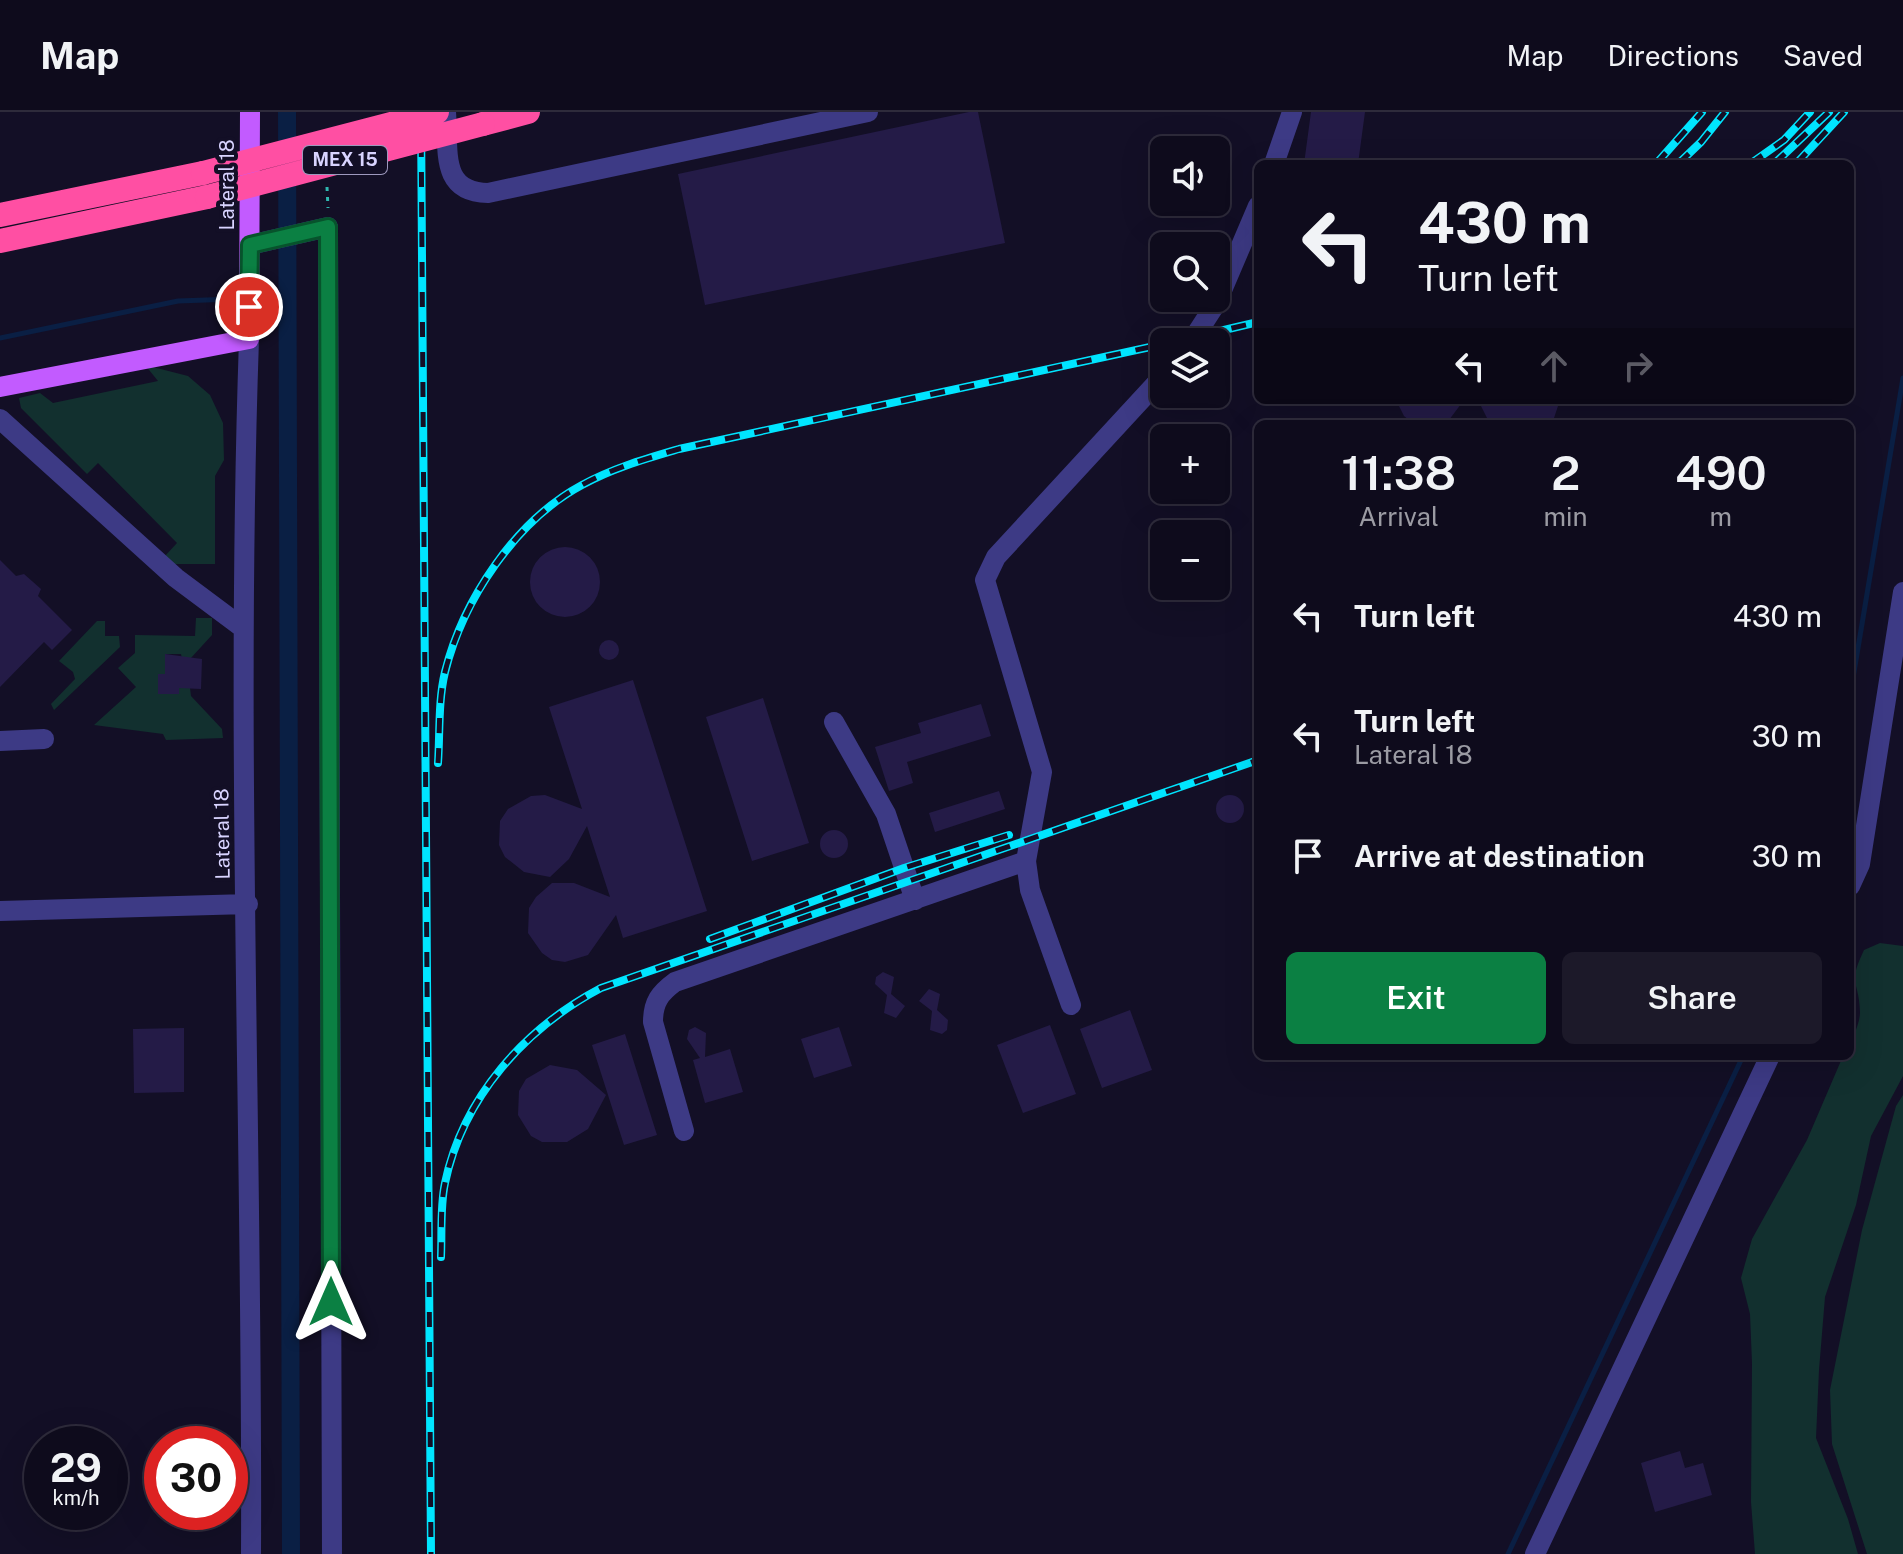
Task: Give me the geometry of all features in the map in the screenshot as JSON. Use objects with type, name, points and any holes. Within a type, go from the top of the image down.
[{"type":"highway","name":"MEX 15","points":[[0,241],[205,185],[437,112]]},
{"type":"highway","name":"MEX 15","points":[[0,215],[205,185],[528,112]]},
{"type":"main road","name":"Lateral 18","points":[[249,339],[257,243],[250,112]]},
{"type":"main road","points":[[0,387],[249,339]]},
{"type":"street","points":[[446,112],[451,175],[459,187],[471,193],[488,193],[868,112]]},
{"type":"street","points":[[1275,160],[1292,112]]},
{"type":"street","points":[[1200,328],[1217,302],[1254,215]]},
{"type":"street","points":[[257,243],[328,227],[331,404],[332,1554]]},
{"type":"street","name":"Lateral 18","points":[[249,339],[243,628],[248,904],[251,1554]]},
{"type":"street","points":[[1071,1005],[1030,890],[1026,861],[1042,772],[985,580],[996,557],[1150,390]]},
{"type":"street","points":[[0,419],[176,578],[243,628]]},
{"type":"street","points":[[1854,877],[1860,864],[1903,592]]},
{"type":"street","points":[[834,722],[886,814],[915,900]]},
{"type":"street","points":[[0,741],[44,739]]},
{"type":"street","points":[[684,1131],[653,1022],[653,1007],[661,992],[675,982],[1026,861]]},
{"type":"street","points":[[0,911],[248,904]]},
{"type":"street","points":[[1535,1554],[1768,1060]]},
{"type":"green space","points":[[145,365],[188,376],[210,395],[223,423],[224,460],[215,476],[215,564],[173,564],[165,556],[177,543],[98,463],[87,474],[21,408],[19,398],[40,393],[53,403],[158,381]]},
{"type":"green space","points":[[196,618],[212,618],[212,635],[190,659],[182,659],[181,654],[165,654],[165,674],[158,694],[179,694],[179,688],[190,688],[191,696],[222,729],[223,738],[166,740],[163,734],[94,725],[136,687],[118,668],[135,653],[135,635],[195,636]]},
{"type":"green space","points":[[97,621],[105,621],[105,636],[119,636],[120,647],[54,710],[51,704],[75,679],[73,672],[59,661]]},
{"type":"green space","points":[[1880,943],[1903,946],[1903,1076],[1871,1136],[1856,1205],[1825,1297],[1816,1438],[1848,1519],[1858,1554],[1755,1554],[1751,1502],[1750,1314],[1741,1278],[1752,1239],[1807,1140],[1841,1060],[1854,1060],[1854,1037],[1860,1012],[1855,977],[1864,950]]},
{"type":"green space","points":[[1903,1095],[1903,1554],[1867,1554],[1832,1444],[1830,1390],[1862,1230],[1896,1106]]},
{"type":"building","points":[[978,112],[1005,243],[705,305],[678,174]]},
{"type":"building","points":[[1311,112],[1365,112],[1359,160],[1305,160]]},
{"type":"building","points":[[1398,404],[1461,404],[1449,420],[1409,420]]},
{"type":"building","points":[[1480,404],[1559,404],[1553,420],[1488,420]]},
{"type":"building","points":[[558,547],[572,547],[594,562],[600,582],[598,595],[590,607],[572,617],[558,617],[536,602],[530,589],[530,575],[545,553]]},
{"type":"building","points":[[0,560],[16,576],[24,574],[41,589],[38,596],[72,630],[52,650],[44,642],[0,687]]},
{"type":"building","points":[[609,640],[616,643],[619,650],[616,657],[609,660],[602,657],[599,650],[602,643]]},
{"type":"building","points":[[165,654],[202,659],[201,689],[179,688],[179,694],[158,694],[158,674],[165,674]]},
{"type":"building","points":[[633,680],[707,911],[623,938],[616,915],[588,955],[565,962],[552,960],[542,953],[528,933],[529,908],[536,897],[552,883],[574,883],[610,897],[587,826],[569,859],[550,877],[524,872],[505,857],[499,845],[500,821],[508,809],[531,796],[545,795],[582,809],[549,707]]},
{"type":"building","points":[[763,698],[809,843],[752,861],[706,717]]},
{"type":"building","points":[[981,704],[991,736],[907,762],[913,783],[889,791],[875,747],[921,733],[918,723]]},
{"type":"building","points":[[999,791],[1005,809],[935,832],[929,813]]},
{"type":"building","points":[[1230,795],[1240,799],[1244,809],[1240,819],[1230,823],[1220,819],[1216,809],[1220,799]]},
{"type":"building","points":[[834,830],[844,834],[848,844],[844,854],[834,858],[824,854],[820,844],[824,834]]},
{"type":"building","points":[[883,972],[894,977],[891,994],[905,1006],[896,1018],[884,1013],[887,995],[875,984],[876,977]]},
{"type":"building","points":[[929,989],[940,994],[937,1010],[948,1020],[947,1030],[942,1034],[930,1030],[932,1011],[919,1001]]},
{"type":"building","points":[[1130,1010],[1152,1070],[1102,1088],[1080,1029]]},
{"type":"building","points":[[1050,1025],[1076,1094],[1023,1113],[997,1045]]},
{"type":"building","points":[[695,1027],[706,1033],[705,1057],[730,1049],[743,1092],[705,1103],[693,1060],[700,1058],[687,1039],[689,1030]]},
{"type":"building","points":[[839,1027],[852,1066],[814,1078],[801,1039]]},
{"type":"building","points":[[184,1028],[184,1092],[134,1093],[133,1029]]},
{"type":"building","points":[[625,1034],[657,1135],[624,1145],[592,1045]]},
{"type":"building","points":[[550,1065],[577,1070],[606,1095],[588,1129],[567,1142],[542,1142],[531,1136],[518,1115],[519,1091],[526,1079]]},
{"type":"building","points":[[1680,1451],[1685,1468],[1703,1463],[1712,1495],[1655,1512],[1641,1463]]},
{"type":"waterway","points":[[287,112],[291,1554]]},
{"type":"waterway","points":[[263,295],[288,291]]},
{"type":"waterway","points":[[0,338],[178,301],[234,299]]},
{"type":"waterway","points":[[1854,672],[1903,378]]},
{"type":"waterway","points":[[1508,1554],[1741,1060]]},
{"type":"railway","points":[[421,112],[431,1554]]},
{"type":"railway","points":[[1660,160],[1702,112]]},
{"type":"railway","points":[[1682,160],[1725,112]]},
{"type":"railway","points":[[1756,160],[1784,140],[1810,112]]},
{"type":"railway","points":[[1778,160],[1829,112]]},
{"type":"railway","points":[[1800,160],[1844,112]]},
{"type":"railway","points":[[1230,329],[1254,323]]},
{"type":"railway","points":[[438,763],[445,672],[465,617],[495,565],[514,541],[558,500],[582,485],[617,469],[679,449],[1150,347]]},
{"type":"railway","points":[[441,1257],[445,1183],[466,1122],[501,1068],[547,1023],[573,1004],[601,988],[1254,761]]},
{"type":"railway","points":[[710,939],[904,868],[1009,835]]},
{"type":"route","points":[[249,307],[250,245],[328,227],[331,404],[331,1302]]}]
